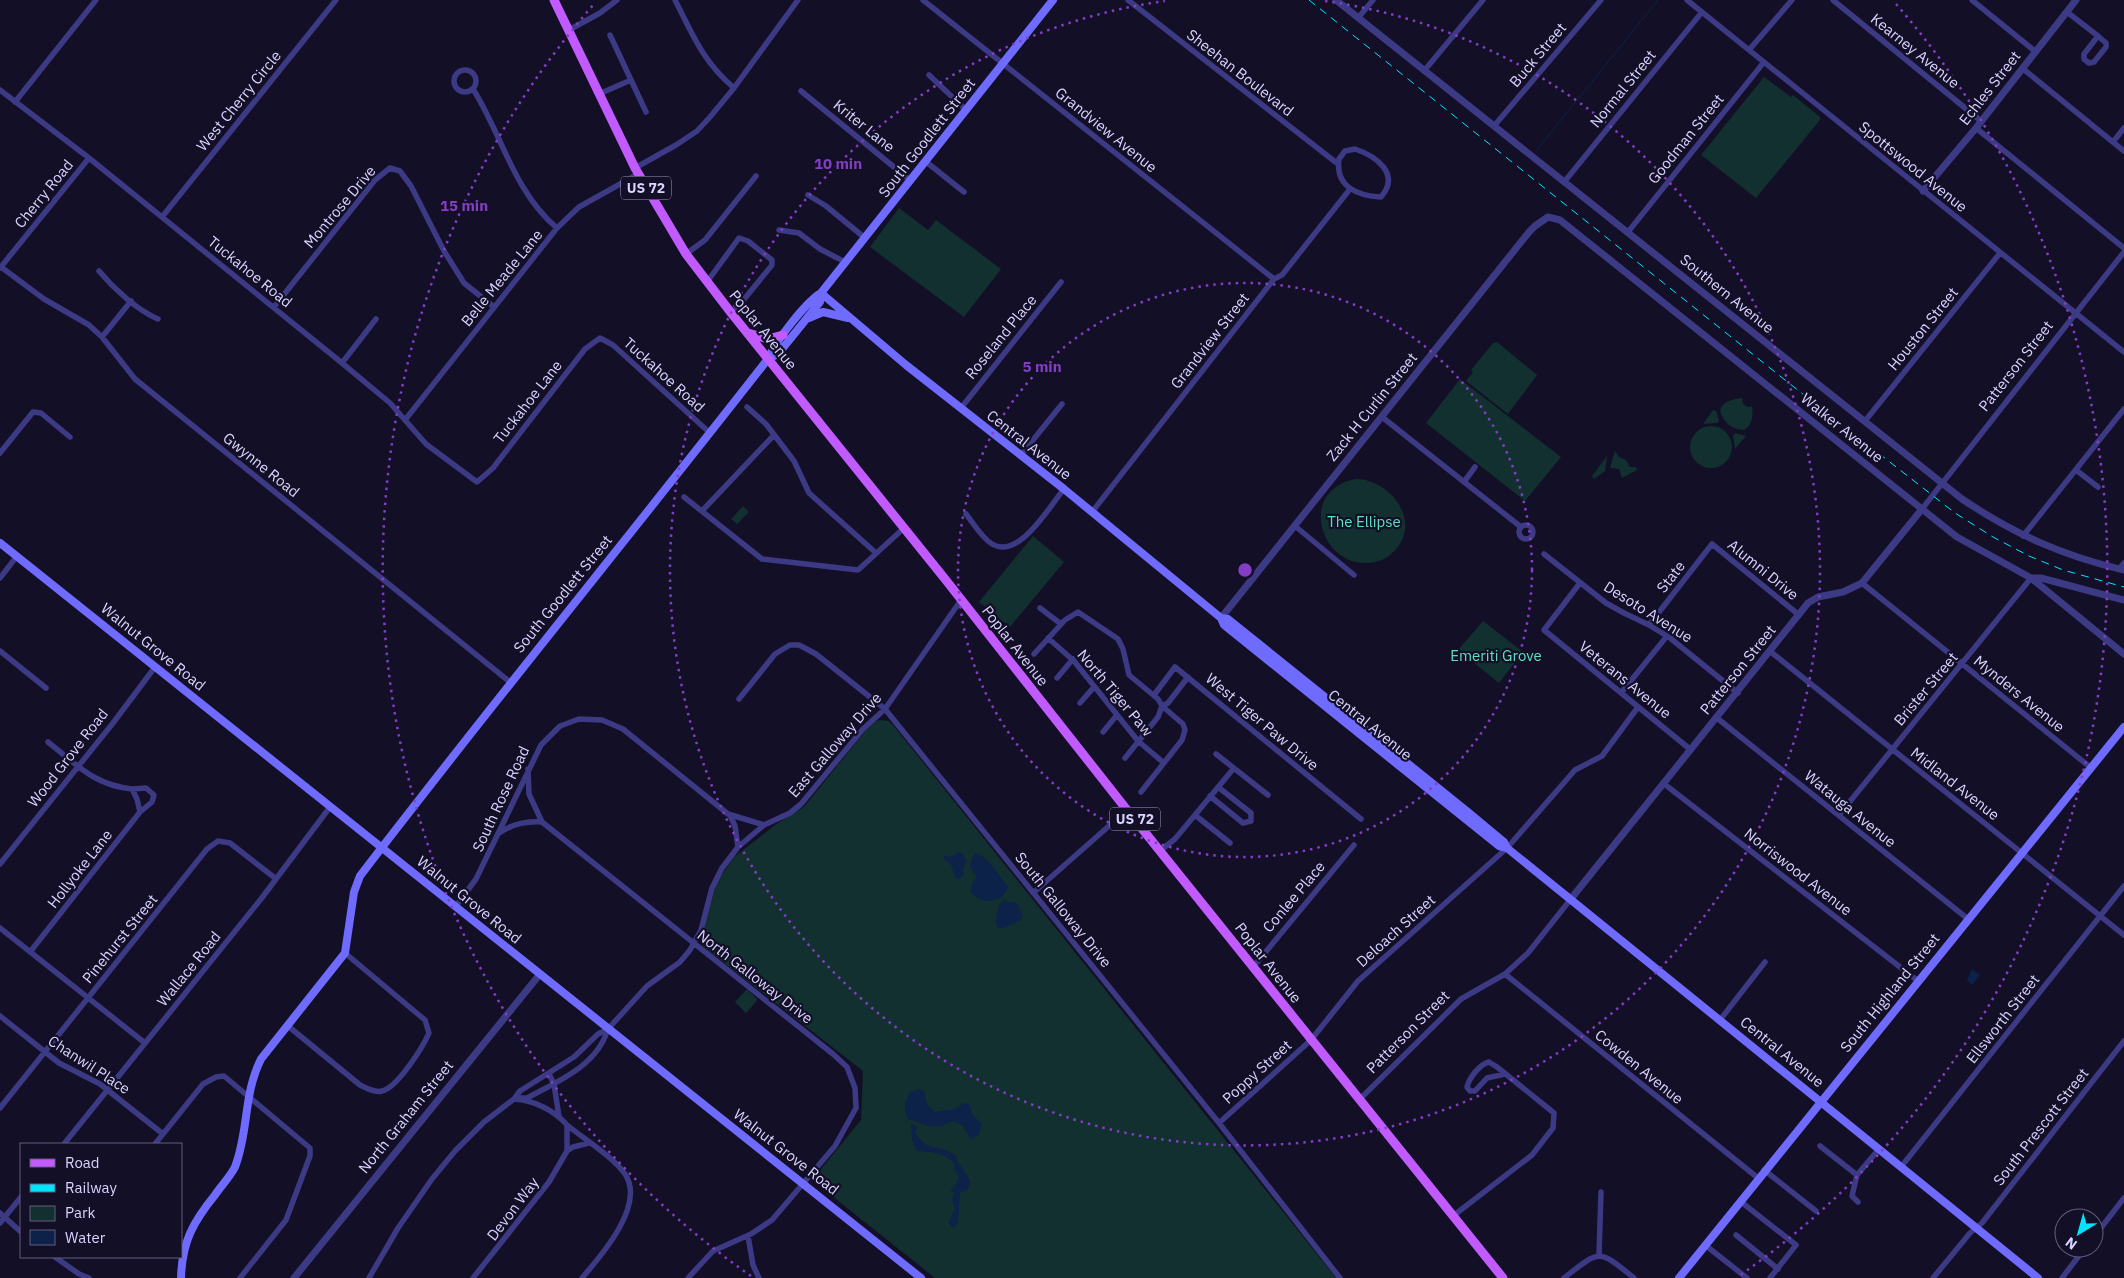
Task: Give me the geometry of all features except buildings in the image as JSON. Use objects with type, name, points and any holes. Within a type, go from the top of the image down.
[{"type":"main road","name":"Poplar Avenue","points":[[554,0],[636,171],[686,254],[1127,810],[1503,1278]]},
{"type":"main road","name":"South Goodlett Street","points":[[345,953],[354,892],[360,876],[510,682],[768,359],[772,350],[808,304],[821,293],[1054,0]]},
{"type":"main road","name":"South Goodlett Street","points":[[768,359],[778,354],[820,302],[821,293]]},
{"type":"main road","name":"Central Avenue","points":[[821,293],[1221,618],[1228,619],[1468,812],[1504,842],[1507,848],[1570,900],[2038,1278]]},
{"type":"main road","points":[[807,318],[823,312],[831,313],[858,324]]},
{"type":"main road","points":[[746,332],[768,339],[784,335]]},
{"type":"main road","name":"Walnut Grove Road","points":[[0,543],[921,1278]]},
{"type":"main road","name":"South Highland Street","points":[[1679,1278],[1764,1170],[2124,727]]},
{"type":"main road","points":[[182,1252],[198,1216],[234,1168],[241,1146],[252,1075],[261,1059],[345,953]]},
{"type":"main road","points":[[181,1278],[182,1258]]},
{"type":"street","points":[[15,102],[96,0]]},
{"type":"street","name":"West Cherry Circle","points":[[162,217],[336,0]]},
{"type":"street","points":[[569,30],[600,13],[617,0]]},
{"type":"street","points":[[675,0],[698,46],[711,67],[734,88]]},
{"type":"street","name":"Belle Meade Lane","points":[[406,420],[557,228],[579,206],[697,131],[734,88],[798,0]]},
{"type":"street","name":"Grandview Avenue","points":[[923,0],[1274,279]]},
{"type":"street","name":"Sheehan Boulevard","points":[[1128,0],[1338,164],[1345,184],[1350,189]]},
{"type":"street","name":"Southern Avenue","points":[[1336,0],[1865,420],[1942,484],[1982,513],[2023,536],[2067,554],[2122,567]]},
{"type":"street","points":[[1358,18],[1373,0]]},
{"type":"street","points":[[1424,71],[1483,0]]},
{"type":"street","name":"Buck Street","points":[[1494,126],[1601,0]]},
{"type":"street","name":"Spottswood Avenue","points":[[1687,0],[2124,352]]},
{"type":"street","points":[[1749,50],[1792,0]]},
{"type":"street","name":"Kearney Avenue","points":[[1832,0],[1982,121]]},
{"type":"street","points":[[1972,0],[2036,52]]},
{"type":"street","name":"Echles Street","points":[[1923,191],[1982,121],[2076,0]]},
{"type":"street","name":"Normal Street","points":[[1565,181],[1702,12]]},
{"type":"street","points":[[2067,12],[2098,36],[2106,43],[2106,47],[2094,62],[2089,63],[2084,59],[2084,54],[2098,36]]},
{"type":"street","points":[[610,35],[646,112]]},
{"type":"street","name":"Goodman Street","points":[[1628,232],[1764,62]]},
{"type":"street","points":[[2022,68],[2124,151]]},
{"type":"street","points":[[467,69],[473,72],[476,78],[476,84],[473,89],[467,92],[460,91],[454,80],[456,74],[461,70],[467,69]]},
{"type":"street","points":[[930,75],[966,110]]},
{"type":"street","points":[[599,94],[631,80]]},
{"type":"street","points":[[473,89],[512,168],[535,207],[557,228]]},
{"type":"street","name":"Tuckahoe Road","points":[[0,90],[89,158],[342,362],[390,403],[426,444],[477,482]]},
{"type":"street","name":"Kriter Lane","points":[[801,91],[911,181]]},
{"type":"street","points":[[1976,128],[2124,250]]},
{"type":"street","points":[[2113,142],[2124,128]]},
{"type":"street","points":[[1338,164],[1342,154],[1355,149],[1373,158],[1386,171],[1388,185],[1381,197],[1368,196],[1350,189]]},
{"type":"street","name":"Cherry Road","points":[[1,268],[89,158]]},
{"type":"street","points":[[925,161],[964,192]]},
{"type":"street","name":"Montrose Drive","points":[[274,308],[375,180],[390,168],[400,170],[411,186],[444,250],[464,282],[494,307]]},
{"type":"street","points":[[686,254],[705,240],[756,176]]},
{"type":"street","name":"Grandview Street","points":[[1092,512],[1274,279],[1282,274],[1350,189]]},
{"type":"street","points":[[808,196],[833,211],[864,238]]},
{"type":"street","name":"Zack H Curlin Street","points":[[1221,618],[1529,232],[1548,217]]},
{"type":"street","name":"Walker Avenue","points":[[1548,217],[1560,220],[1922,509],[1969,544],[2032,578],[2124,654]]},
{"type":"street","points":[[779,230],[798,233],[820,249],[846,262]]},
{"type":"street","points":[[707,282],[739,238],[746,239],[772,260],[772,265],[732,314]]},
{"type":"street","name":"Patterson Street","points":[[1360,1099],[1461,999],[1506,974],[1528,953],[1663,783],[1771,652],[1808,603],[1818,597],[1843,592],[1862,583],[1942,484],[2124,250]]},
{"type":"street","name":"Houston Street","points":[[1865,420],[2000,253]]},
{"type":"street","name":"Gwynne Road","points":[[1,268],[44,299],[89,324],[102,337],[135,379],[510,682]]},
{"type":"street","points":[[99,271],[108,282],[131,301],[158,319]]},
{"type":"street","name":"Roseland Place","points":[[961,408],[1061,282]]},
{"type":"street","points":[[102,337],[131,301]]},
{"type":"street","points":[[342,362],[376,319]]},
{"type":"street","name":"Tuckahoe Road","points":[[600,338],[613,345],[710,433]]},
{"type":"street","name":"Tuckahoe Lane","points":[[477,482],[493,468],[586,349],[600,338]]},
{"type":"street","points":[[1021,456],[1062,404]]},
{"type":"street","points":[[747,407],[766,424],[794,461],[809,493],[876,553]]},
{"type":"street","points":[[2023,536],[2124,409]]},
{"type":"street","points":[[0,453],[33,412],[41,413],[70,437]]},
{"type":"street","points":[[1382,417],[1521,527]]},
{"type":"street","points":[[702,510],[774,435]]},
{"type":"street","points":[[1464,482],[1476,467]]},
{"type":"street","points":[[2076,470],[2098,487]]},
{"type":"street","points":[[966,514],[990,543],[1002,547],[1012,546],[1023,540],[1064,489]]},
{"type":"street","points":[[684,497],[762,559],[858,570],[904,528]]},
{"type":"street","points":[[1295,526],[1354,575]]},
{"type":"street","name":"Alumni Drive","points":[[1712,544],[1799,615]]},
{"type":"street","name":"State","points":[[1649,625],[1712,544]]},
{"type":"street","name":"Desoto Avenue","points":[[1544,554],[1610,605],[1667,636],[1738,693]]},
{"type":"street","points":[[0,578],[16,556]]},
{"type":"street","points":[[2032,578],[2041,578],[2084,591],[2124,600]]},
{"type":"street","name":"Brister Street","points":[[1839,816],[2032,578]]},
{"type":"street","name":"Veterans Avenue","points":[[1580,583],[1544,630],[1691,750]]},
{"type":"street","name":"Mynders Avenue","points":[[1862,583],[2090,767]]},
{"type":"street","name":"East Galloway Drive","points":[[608,1029],[647,986],[680,962],[693,944],[700,930],[712,888],[722,868],[738,847],[764,825],[790,813],[802,804],[863,729],[885,709],[961,600]]},
{"type":"street","points":[[1040,608],[1061,624]]},
{"type":"street","points":[[1034,654],[1061,624],[1071,615],[1078,612],[1118,639],[1123,649],[1128,673],[1154,695],[1162,706],[1180,721],[1185,730],[1182,740],[1141,792]]},
{"type":"street","points":[[1622,693],[1667,636]]},
{"type":"street","name":"North Tiger Paw","points":[[1048,638],[1073,659],[1138,742],[1164,763]]},
{"type":"street","name":"South Galloway Drive","points":[[739,699],[775,654],[790,645],[799,645],[816,654],[885,709],[1219,1123],[1340,1278]]},
{"type":"street","points":[[0,651],[46,688]]},
{"type":"street","name":"Midland Avenue","points":[[1771,652],[2124,935]]},
{"type":"street","points":[[1057,678],[1073,659]]},
{"type":"street","name":"Wood Grove Road","points":[[0,864],[155,667]]},
{"type":"street","name":"West Tiger Paw Drive","points":[[1154,695],[1175,667],[1361,819]]},
{"type":"street","points":[[1125,758],[1158,717],[1162,706],[1168,702],[1188,677]]},
{"type":"street","points":[[1080,704],[1094,687]]},
{"type":"street","name":"Deloach Street","points":[[1311,1040],[1358,981],[1507,848],[1575,770],[1602,756],[1638,707]]},
{"type":"street","points":[[1103,732],[1116,715]]},
{"type":"street","name":"Watauga Avenue","points":[[1717,718],[1968,920]]},
{"type":"street","name":"South Rose Road","points":[[456,906],[476,879],[541,745],[560,726],[580,719],[602,720],[623,729],[730,815],[764,825]]},
{"type":"street","points":[[48,742],[103,783],[116,788],[132,789],[140,812]]},
{"type":"street","points":[[1216,754],[1268,795]]},
{"type":"street","points":[[1161,850],[1175,839],[1234,768]]},
{"type":"street","name":"North Galloway Drive","points":[[528,769],[529,794],[542,822],[833,1054],[847,1067],[854,1088],[856,1108],[835,1146],[772,1220],[748,1236],[713,1251],[688,1278]]},
{"type":"street","name":"Norriswood Avenue","points":[[1663,783],[1918,981]]},
{"type":"street","points":[[1210,796],[1243,823],[1251,821],[1250,813],[1218,787]]},
{"type":"street","name":"Hollyoke Lane","points":[[30,952],[140,812],[152,802],[152,792],[146,788],[132,789]]},
{"type":"street","name":"Wallace Road","points":[[65,1143],[261,899],[330,807]]},
{"type":"street","points":[[1033,893],[1127,810]]},
{"type":"street","points":[[730,815],[738,847]]},
{"type":"street","points":[[1195,815],[1230,843]]},
{"type":"street","points":[[498,834],[508,827],[521,823],[542,822]]},
{"type":"street","name":"Pinehurst Street","points":[[0,1108],[207,849],[218,841],[230,843],[275,878]]},
{"type":"street","name":"Conlee Place","points":[[1254,966],[1354,845]]},
{"type":"street","name":"Ellsworth Street","points":[[1901,1167],[2124,886]]},
{"type":"street","points":[[0,928],[145,1043]]},
{"type":"street","points":[[288,1026],[360,1085],[372,1090],[382,1091],[393,1084],[423,1047],[429,1034],[425,1020],[345,953]]},
{"type":"street","points":[[1720,1020],[1765,962]]},
{"type":"street","name":"North Graham Street","points":[[294,1278],[540,974]]},
{"type":"street","name":"Cowden Avenue","points":[[1506,974],[1758,1178]]},
{"type":"street","name":"Chanwil Place","points":[[0,1016],[66,1067],[96,1081],[163,1134]]},
{"type":"street","points":[[370,1278],[398,1228],[432,1179],[455,1151],[484,1122],[514,1099],[520,1092],[568,1062],[598,1034],[608,1029]]},
{"type":"street","points":[[514,1099],[527,1098],[570,1076],[588,1060],[604,1041],[608,1029]]},
{"type":"street","name":"Poppy Street","points":[[1219,1123],[1311,1040]]},
{"type":"street","name":"South Prescott Street","points":[[1933,1278],[1976,1228],[2124,1041]]},
{"type":"street","points":[[1453,1216],[1532,1155],[1553,1128],[1554,1113],[1493,1064],[1486,1063],[1468,1082],[1467,1087],[1470,1091],[1475,1091],[1488,1078],[1505,1074]]},
{"type":"street","points":[[549,1074],[554,1084],[560,1116],[566,1125],[622,1171],[630,1182],[630,1196],[620,1226],[612,1240],[582,1278]]},
{"type":"street","points":[[156,1143],[203,1084],[209,1080],[224,1076],[248,1094],[310,1148],[310,1156],[286,1220],[240,1278]]},
{"type":"street","points":[[514,1099],[528,1101],[560,1116]]},
{"type":"street","points":[[566,1125],[567,1150],[589,1143]]},
{"type":"street","points":[[1820,1146],[1857,1175]]},
{"type":"street","name":"Devon Way","points":[[473,1278],[549,1182],[567,1150]]},
{"type":"street","points":[[1858,1202],[1852,1196],[1857,1175],[1878,1150]]},
{"type":"street","points":[[1764,1170],[1816,1211]]},
{"type":"street","points":[[1599,1255],[1601,1192]]},
{"type":"street","points":[[20,1198],[1,1218],[20,1231]]},
{"type":"street","points":[[2104,1224],[2124,1198]]},
{"type":"street","points":[[1740,1201],[1796,1245],[1770,1278]]},
{"type":"street","points":[[1736,1235],[1778,1269]]},
{"type":"street","points":[[748,1236],[753,1265],[759,1278]]},
{"type":"street","points":[[1705,1245],[1747,1278]]},
{"type":"street","points":[[1564,1278],[1590,1258],[1599,1255],[1610,1258],[1634,1278]]},
{"type":"street","points":[[56,1258],[89,1278]]},
{"type":"street","points":[[2062,1278],[2077,1258]]},
{"type":"green space","points":[[1764,77],[1791,97],[1793,95],[1820,117],[1820,120],[1756,198],[1701,155]]},
{"type":"green space","points":[[899,208],[928,230],[936,220],[1001,269],[964,317],[870,247]]},
{"type":"green space","points":[[1497,342],[1537,375],[1508,414],[1466,381],[1473,372],[1471,370],[1493,343]]},
{"type":"green space","points":[[1460,379],[1561,457],[1525,501],[1426,423]]},
{"type":"green space","points":[[1742,398],[1743,404],[1748,407],[1752,406],[1751,423],[1744,430],[1729,425],[1720,411],[1725,403]]},
{"type":"green space","points":[[1713,410],[1716,411],[1719,421],[1717,423],[1703,424]]},
{"type":"green space","points":[[1707,426],[1715,426],[1726,432],[1732,447],[1726,462],[1715,468],[1707,468],[1696,462],[1690,451],[1690,443],[1696,432]]},
{"type":"green space","points":[[1735,433],[1746,436],[1735,449],[1733,436]]},
{"type":"green space","points":[[1615,451],[1619,457],[1626,460],[1630,467],[1636,467],[1637,470],[1622,478],[1619,469],[1610,468]]},
{"type":"green space","points":[[1607,456],[1605,471],[1594,479],[1592,476]]},
{"type":"green space","name":"The Ellipse","points":[[1356,479],[1368,481],[1389,493],[1398,502],[1403,513],[1405,525],[1403,536],[1397,548],[1385,559],[1379,561],[1356,562],[1341,555],[1329,543],[1322,529],[1321,513],[1326,498],[1337,486]]},
{"type":"green space","points":[[743,506],[749,512],[737,524],[731,519]]},
{"type":"green space","points":[[1033,536],[1064,562],[1010,627],[979,602]]},
{"type":"green space","name":"Emeriti Grove","points":[[1483,621],[1523,652],[1499,683],[1458,650]]},
{"type":"green space","points":[[876,721],[888,721],[893,725],[1336,1278],[935,1278],[812,1180],[861,1120],[863,1071],[705,948],[702,945],[701,937],[717,882],[734,857],[778,823],[804,807],[866,730]]},
{"type":"green space","points":[[747,989],[757,999],[746,1013],[735,1002]]},
{"type":"water","points":[[958,852],[962,853],[967,861],[963,868],[964,875],[959,879],[955,878],[951,864],[944,859],[944,856],[952,856]]},
{"type":"water","points":[[976,853],[990,863],[1008,886],[1006,892],[998,899],[987,901],[971,893],[972,883],[977,877],[970,867],[972,857]]},
{"type":"water","points":[[1005,900],[1007,902],[1016,902],[1023,915],[1021,920],[1007,927],[998,928],[996,922],[997,912],[1001,902]]},
{"type":"water","points":[[1972,969],[1980,975],[1972,985],[1967,980]]},
{"type":"water","points":[[919,1089],[924,1091],[927,1104],[935,1112],[954,1109],[965,1103],[969,1104],[973,1115],[982,1124],[978,1136],[971,1139],[962,1125],[952,1121],[941,1126],[928,1126],[908,1119],[905,1108],[907,1098],[910,1092]]},
{"type":"water","points":[[911,1124],[916,1125],[915,1133],[925,1144],[950,1152],[956,1156],[957,1161],[970,1180],[968,1189],[960,1193],[958,1222],[954,1228],[948,1223],[955,1208],[952,1200],[955,1193],[950,1190],[954,1188],[959,1177],[954,1169],[955,1165],[943,1155],[917,1151],[912,1140]]},
{"type":"waterway","points":[[1536,151],[1658,0]]},
{"type":"railway","points":[[1309,0],[1785,380],[1955,513],[1993,537],[2029,556],[2063,570],[2124,587]]}]
